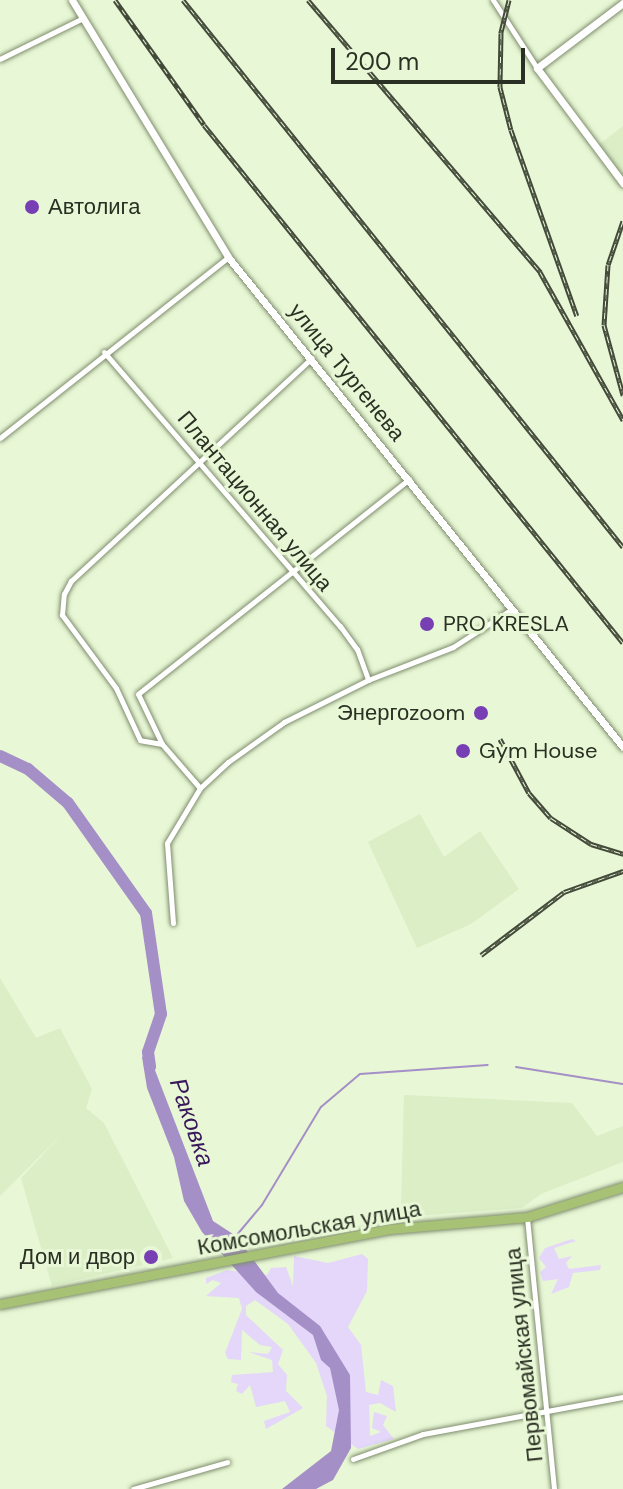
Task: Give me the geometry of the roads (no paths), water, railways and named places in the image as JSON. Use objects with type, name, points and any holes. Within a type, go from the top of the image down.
[{"type":"main road","name":"Комсомольская улица","points":[[0,1304],[325,1240],[527,1217],[623,1187]]},
{"type":"street","name":"улица Тургенева","points":[[72,0],[228,257],[313,357],[623,747]]},
{"type":"street","points":[[493,0],[537,68],[623,183]]},
{"type":"street","points":[[537,68],[623,3]]},
{"type":"street","points":[[0,59],[84,18]]},
{"type":"street","points":[[0,438],[104,352],[228,257]]},
{"type":"street","name":"Плантационная улица","points":[[104,352],[200,459],[357,649],[368,680]]},
{"type":"street","points":[[162,744],[140,740],[116,688],[62,615],[61,606],[71,581],[313,357]]},
{"type":"street","points":[[200,788],[162,744],[138,694],[410,479]]},
{"type":"street","points":[[173,923],[167,843],[200,788],[253,742],[368,680],[453,647],[512,609]]},
{"type":"street","name":"Первомайская улица","points":[[527,1217],[554,1489]]},
{"type":"street","points":[[353,1459],[408,1438],[623,1397]]},
{"type":"street","points":[[133,1489],[227,1462]]},
{"type":"waterway","name":"Раковка","points":[[0,756],[28,769],[68,803],[146,913],[161,1014],[148,1052],[150,1067]]},
{"type":"waterway","points":[[236,1236],[262,1205],[321,1107],[360,1074],[488,1065]]},
{"type":"waterway","points":[[516,1067],[623,1084]]},
{"type":"railway","points":[[115,0],[204,125],[623,643]]},
{"type":"railway","points":[[183,0],[623,547]]},
{"type":"railway","points":[[308,0],[540,272],[623,420]]},
{"type":"railway","points":[[509,0],[501,33],[500,87],[511,130],[577,316]]},
{"type":"railway","points":[[623,221],[608,265],[604,325],[623,395]]},
{"type":"railway","points":[[500,739],[529,793],[551,818],[591,844],[623,854]]},
{"type":"railway","points":[[481,955],[564,892],[623,871]]},
{"type":"place","name":"Автолига","points":[[32,207]]},
{"type":"place","name":"PRO KRESLA","points":[[427,624]]},
{"type":"place","name":"Энергоzoom","points":[[481,713]]},
{"type":"place","name":"Gym House","points":[[463,751]]},
{"type":"place","name":"Дом и двор","points":[[151,1257]]}]
